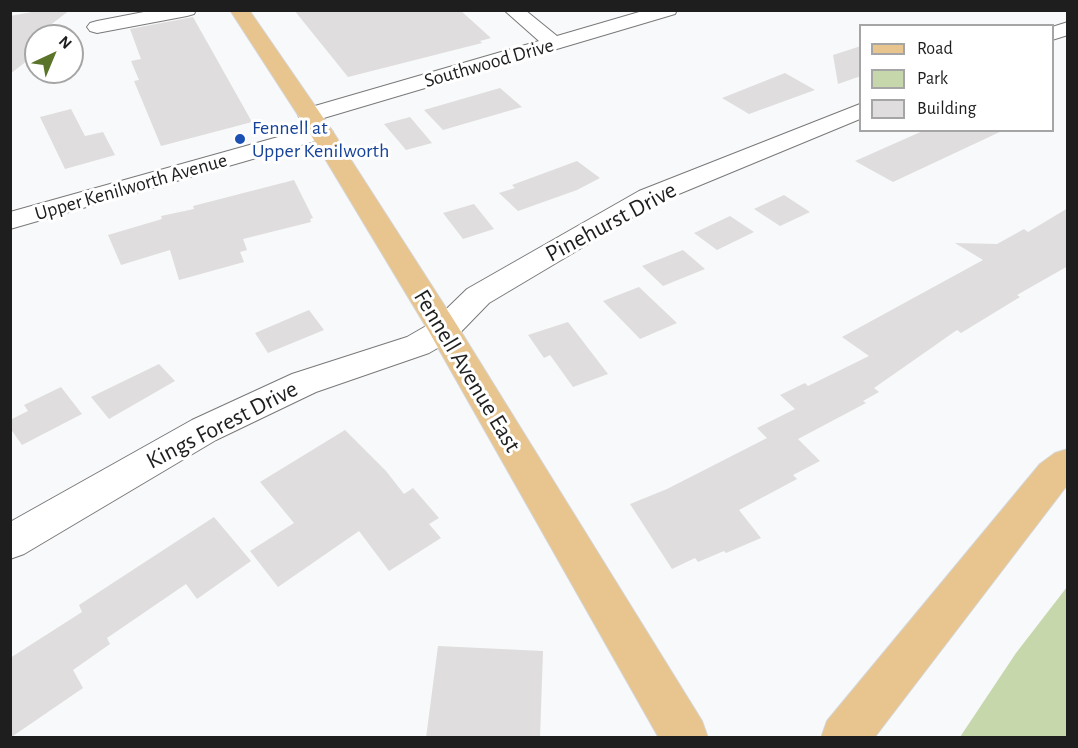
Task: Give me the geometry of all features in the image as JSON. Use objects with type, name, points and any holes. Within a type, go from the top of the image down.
[{"type":"main road","name":"Fennell Avenue East","points":[[240,10],[315,124],[444,330],[685,738]]},
{"type":"main road","points":[[844,738],[1053,475],[1068,464]]},
{"type":"street","points":[[97,27],[187,10]]},
{"type":"street","points":[[513,10],[554,44]]},
{"type":"street","name":"Southwood Drive","points":[[315,124],[554,44],[668,10]]},
{"type":"street","points":[[1054,34],[1068,28]]},
{"type":"street","name":"Pinehurst Drive","points":[[444,330],[478,296],[648,197],[859,112]]},
{"type":"street","name":"Upper Kenilworth Avenue","points":[[10,221],[315,124]]},
{"type":"street","name":"Kings Forest Drive","points":[[10,542],[204,430],[304,383],[417,345],[444,330]]},
{"type":"green space","points":[[1067,587],[1067,737],[960,737],[1016,653]]},
{"type":"building","points":[[43,10],[70,10],[52,24],[24,24],[24,63],[10,74],[10,16]]},
{"type":"building","points":[[294,10],[460,10],[491,38],[480,41],[482,43],[348,77]]},
{"type":"building","points":[[193,17],[252,122],[161,146],[134,81],[139,80],[131,61],[141,59],[130,29]]},
{"type":"building","points":[[859,47],[859,77],[838,84],[833,55]]},
{"type":"building","points":[[785,73],[815,90],[749,114],[722,98]]},
{"type":"building","points":[[500,88],[522,107],[443,130],[424,110]]},
{"type":"building","points":[[71,109],[85,136],[103,132],[115,155],[65,169],[40,117]]},
{"type":"building","points":[[410,117],[432,143],[406,150],[384,124]]},
{"type":"building","points":[[920,132],[1000,132],[893,182],[855,161]]},
{"type":"building","points":[[577,161],[600,178],[577,190],[518,211],[499,193],[515,188],[512,185]]},
{"type":"building","points":[[294,180],[313,218],[310,219],[311,222],[243,239],[247,250],[240,252],[244,262],[179,280],[170,250],[121,265],[108,235],[162,219],[161,216],[194,209],[193,206]]},
{"type":"building","points":[[784,195],[810,212],[780,226],[754,209]]},
{"type":"building","points":[[474,204],[494,229],[463,239],[443,213]]},
{"type":"building","points":[[1068,208],[1068,266],[1017,295],[1020,297],[961,333],[957,330],[874,388],[879,392],[863,401],[866,403],[798,439],[820,461],[793,475],[797,479],[739,510],[761,538],[698,562],[695,558],[672,569],[630,504],[667,489],[767,438],[757,428],[795,409],[780,395],[805,383],[808,386],[869,356],[842,337],[983,260],[955,243],[997,244],[1024,229],[1028,232]]},
{"type":"building","points":[[730,216],[754,232],[717,250],[694,233]]},
{"type":"building","points":[[683,250],[705,269],[663,286],[642,266]]},
{"type":"building","points":[[639,287],[677,323],[640,339],[603,301]]},
{"type":"building","points":[[309,310],[324,330],[268,353],[255,333]]},
{"type":"building","points":[[568,322],[608,374],[573,387],[550,355],[544,358],[528,335]]},
{"type":"building","points":[[159,364],[175,381],[109,419],[91,397]]},
{"type":"building","points":[[61,387],[82,414],[22,445],[10,428],[10,420],[28,411],[24,405]]},
{"type":"building","points":[[345,430],[386,471],[404,494],[413,488],[439,518],[429,524],[441,538],[389,571],[359,531],[278,587],[250,551],[294,523],[260,482]]},
{"type":"building","points":[[214,517],[251,561],[197,599],[186,584],[107,638],[110,644],[73,670],[83,688],[10,738],[10,658],[82,612],[79,605]]},
{"type":"building","points":[[438,646],[543,651],[540,738],[426,738]]},
{"type":"place","name":"Fennell at Upper Kenilworth","points":[[240,139]]}]
